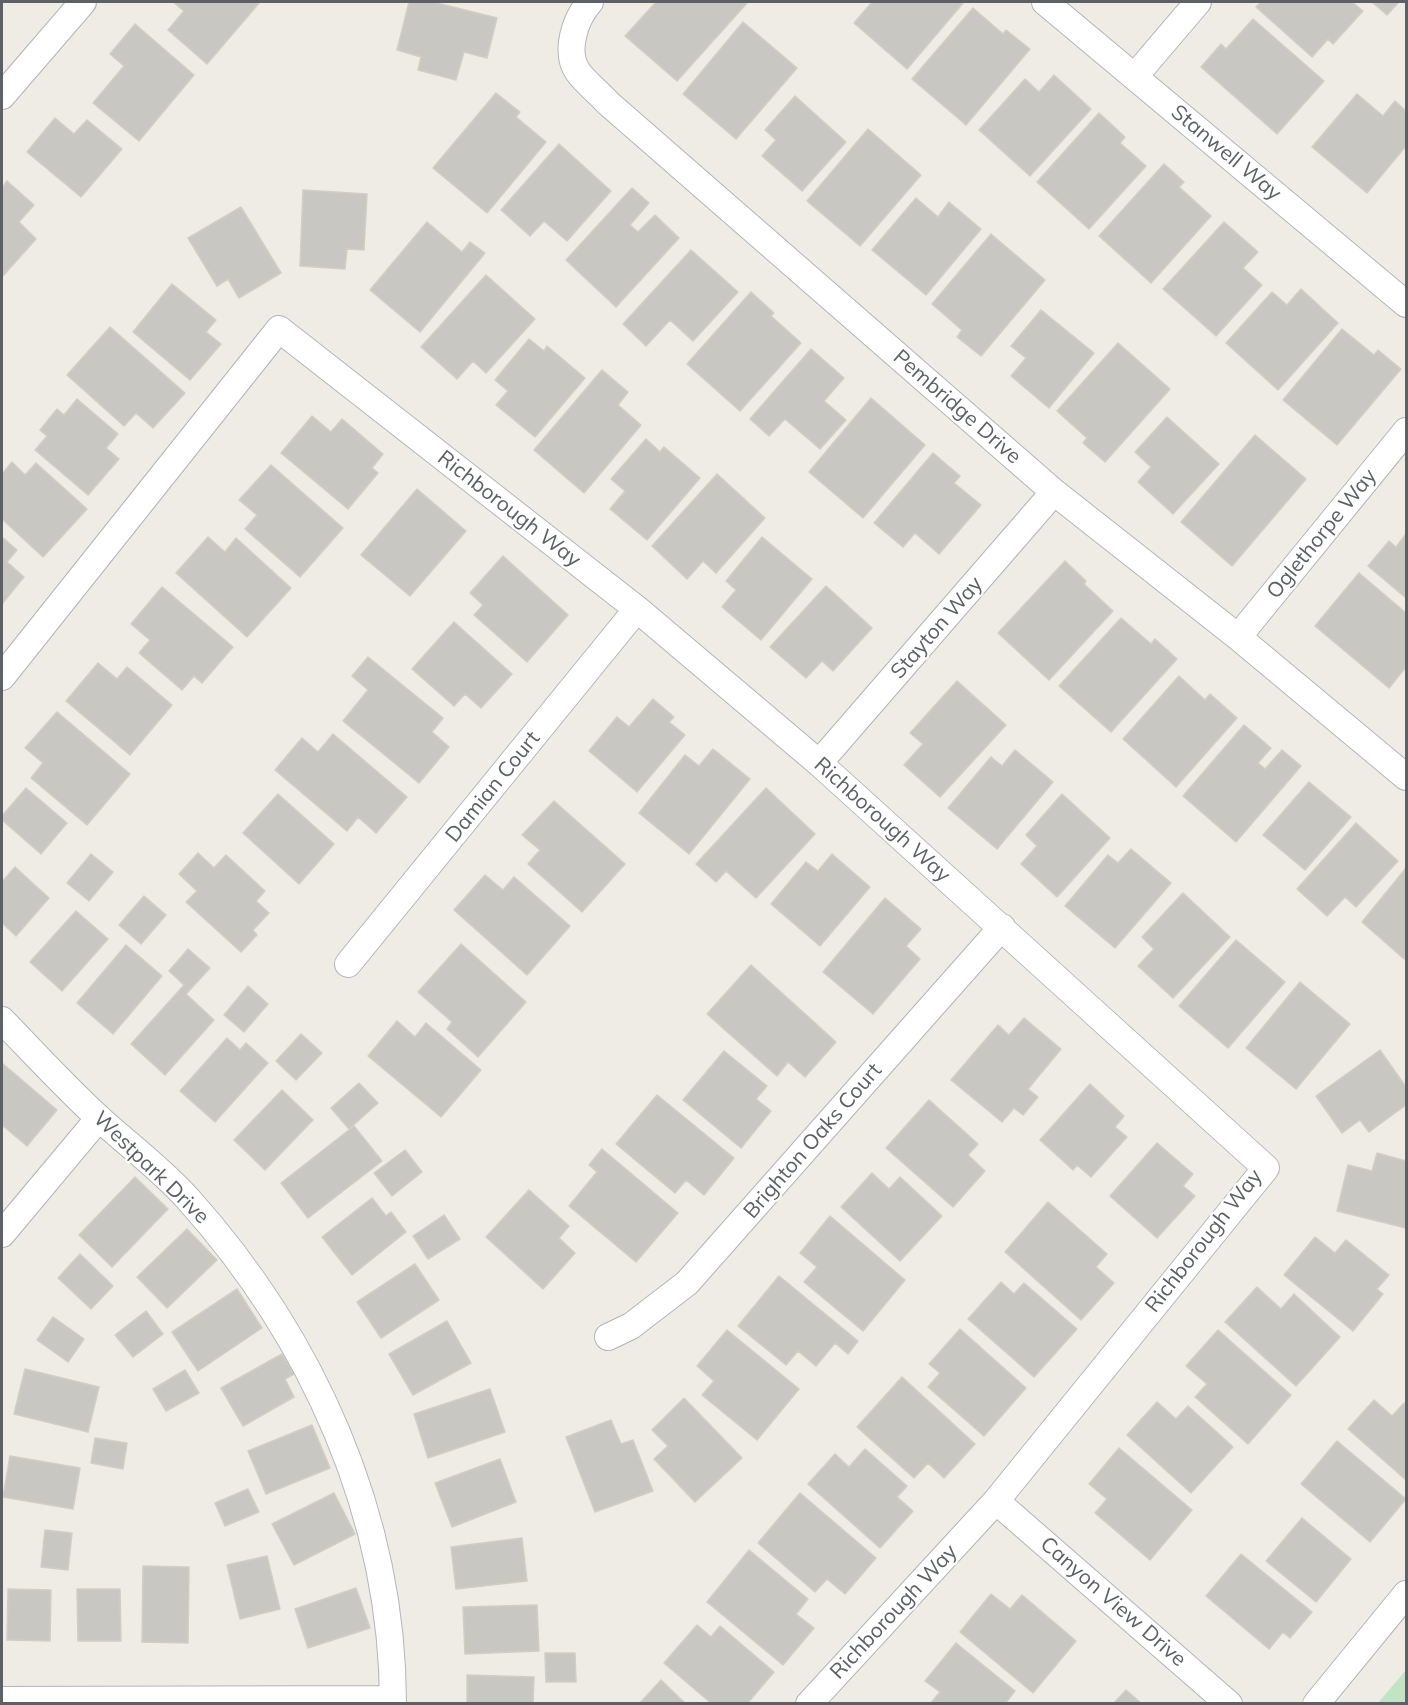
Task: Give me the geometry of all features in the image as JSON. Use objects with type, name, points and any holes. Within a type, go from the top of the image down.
[{"type":"street","points":[[2,96],[83,2]]},
{"type":"street","name":"Pembridge Drive","points":[[590,2],[576,27],[570,48],[577,71],[608,103],[1054,492],[1238,637],[1407,777]]},
{"type":"street","name":"Stanwell Way","points":[[1045,2],[1407,304]]},
{"type":"street","points":[[1135,76],[1198,2]]},
{"type":"street","name":"Richborough Way","points":[[2,677],[279,329],[637,609],[819,763],[1266,1168],[996,1501],[809,1704]]},
{"type":"street","name":"Oglethorpe Way","points":[[1238,637],[1407,431]]},
{"type":"street","name":"Stayton Way","points":[[819,763],[1054,492]]},
{"type":"street","name":"Damian Court","points":[[348,964],[637,609]]},
{"type":"street","name":"Brighton Oaks Court","points":[[608,1337],[631,1326],[660,1305],[695,1274],[1002,927]]},
{"type":"street","name":"Westpark Drive","points":[[2,1020],[99,1118],[187,1197],[237,1257],[282,1321],[319,1390],[350,1462],[372,1537],[387,1614],[393,1701]]},
{"type":"street","points":[[2,1234],[99,1118]]},
{"type":"street","name":"Canyon View Drive","points":[[996,1501],[1229,1704]]},
{"type":"street","points":[[1316,1704],[1407,1594]]},
{"type":"street","points":[[2,1700],[393,1701]]},
{"type":"green space","points":[[1406,1670],[1406,1703],[1378,1703]]},
{"type":"building","points":[[173,2],[260,2],[207,64],[168,30],[184,11]]},
{"type":"building","points":[[409,2],[433,2],[497,18],[487,58],[464,52],[456,80],[418,70],[421,57],[397,50]]},
{"type":"building","points":[[656,2],[748,2],[677,81],[625,36]]},
{"type":"building","points":[[872,2],[964,2],[907,69],[854,23]]},
{"type":"building","points":[[1261,2],[1352,2],[1363,11],[1333,44],[1328,39],[1312,57],[1256,7]]},
{"type":"building","points":[[1372,2],[1399,2],[1387,15]]},
{"type":"building","points":[[973,8],[1003,34],[1006,30],[1030,49],[966,125],[912,79]]},
{"type":"building","points":[[1253,19],[1324,81],[1277,134],[1201,67],[1221,44],[1226,49]]},
{"type":"building","points":[[743,22],[797,68],[736,139],[683,94]]},
{"type":"building","points":[[135,24],[194,75],[139,141],[93,103],[124,66],[110,54]]},
{"type":"building","points":[[1054,75],[1091,109],[1030,176],[979,130],[1025,79],[1039,92]]},
{"type":"building","points":[[496,93],[520,112],[516,117],[546,142],[487,213],[433,168]]},
{"type":"building","points":[[1357,94],[1383,116],[1395,101],[1406,111],[1406,146],[1367,193],[1312,147]]},
{"type":"building","points":[[795,96],[846,142],[802,191],[762,156],[776,140],[765,130]]},
{"type":"building","points":[[1099,113],[1125,137],[1120,143],[1146,166],[1089,229],[1037,182]]},
{"type":"building","points":[[55,118],[74,134],[87,120],[122,149],[81,197],[27,152]]},
{"type":"building","points":[[868,129],[921,175],[860,246],[807,201]]},
{"type":"building","points":[[559,144],[611,191],[567,241],[544,221],[530,236],[501,210]]},
{"type":"building","points":[[1164,164],[1184,182],[1179,187],[1211,216],[1151,283],[1099,236]]},
{"type":"building","points":[[7,181],[34,205],[19,222],[36,239],[2,277],[2,188]]},
{"type":"building","points":[[632,188],[649,203],[630,225],[638,232],[655,215],[679,238],[616,307],[566,260]]},
{"type":"building","points":[[303,190],[367,194],[364,250],[347,249],[345,269],[300,266]]},
{"type":"building","points":[[916,198],[938,217],[949,202],[981,229],[926,295],[872,250]]},
{"type":"building","points":[[241,207],[281,273],[239,298],[228,279],[217,286],[188,238]]},
{"type":"building","points":[[427,222],[462,252],[470,242],[485,253],[420,332],[370,290]]},
{"type":"building","points":[[1224,222],[1258,252],[1243,268],[1262,285],[1216,336],[1163,289]]},
{"type":"building","points":[[991,234],[1045,280],[981,356],[957,337],[962,330],[932,304]]},
{"type":"building","points":[[691,250],[738,292],[693,341],[670,320],[646,346],[623,324]]},
{"type":"building","points":[[486,275],[535,319],[486,373],[473,361],[457,379],[421,347]]},
{"type":"building","points":[[172,284],[216,320],[206,332],[221,344],[190,380],[133,332]]},
{"type":"building","points":[[1301,289],[1338,323],[1278,390],[1226,343],[1272,292],[1287,305]]},
{"type":"building","points":[[751,292],[774,313],[771,316],[801,343],[740,411],[687,364]]},
{"type":"building","points":[[1041,310],[1094,353],[1049,408],[1011,376],[1026,358],[1011,346]]},
{"type":"building","points":[[110,327],[185,393],[153,428],[136,413],[124,426],[67,375]]},
{"type":"building","points":[[1342,329],[1374,355],[1378,350],[1401,369],[1337,445],[1283,400]]},
{"type":"building","points":[[529,339],[544,351],[547,346],[585,378],[535,437],[496,405],[508,391],[495,380]]},
{"type":"building","points":[[1118,343],[1170,389],[1105,462],[1083,443],[1087,438],[1057,411]]},
{"type":"building","points":[[811,349],[844,378],[824,401],[846,420],[820,449],[785,419],[769,436],[750,419]]},
{"type":"building","points":[[602,370],[628,392],[618,405],[641,425],[584,493],[534,450]]},
{"type":"building","points":[[871,398],[925,445],[863,518],[809,472]]},
{"type":"building","points":[[77,399],[118,434],[106,448],[119,459],[88,495],[35,450],[47,436],[40,430],[57,409],[64,415]]},
{"type":"building","points":[[312,416],[331,432],[342,419],[383,454],[372,468],[378,473],[348,509],[281,453]]},
{"type":"building","points":[[1167,417],[1219,464],[1173,514],[1138,482],[1151,467],[1135,452]]},
{"type":"building","points":[[1255,435],[1306,479],[1232,566],[1181,522]]},
{"type":"building","points":[[646,439],[660,452],[664,447],[700,478],[647,540],[610,509],[625,491],[611,479]]},
{"type":"building","points":[[933,453],[960,476],[954,483],[981,505],[939,554],[915,533],[903,547],[874,523]]},
{"type":"building","points":[[12,462],[25,475],[36,463],[87,509],[43,557],[2,519],[2,474]]},
{"type":"building","points":[[271,465],[343,528],[300,577],[245,529],[257,515],[239,500]]},
{"type":"building","points":[[717,474],[765,518],[716,573],[703,561],[687,579],[652,546]]},
{"type":"building","points":[[417,489],[466,531],[410,596],[361,555]]},
{"type":"building","points":[[1406,534],[1406,598],[1368,566],[1389,541],[1396,547]]},
{"type":"building","points":[[2,537],[17,550],[7,562],[24,577],[2,604]]},
{"type":"building","points":[[208,537],[225,552],[236,538],[291,588],[247,637],[176,573]]},
{"type":"building","points":[[762,537],[812,579],[761,640],[722,607],[736,590],[726,581]]},
{"type":"building","points":[[503,556],[568,615],[527,662],[474,615],[483,605],[470,593]]},
{"type":"building","points":[[1065,561],[1086,581],[1084,584],[1113,611],[1049,680],[998,633]]},
{"type":"building","points":[[1359,573],[1406,613],[1406,667],[1389,688],[1315,626]]},
{"type":"building","points":[[826,586],[872,628],[833,671],[822,661],[806,678],[770,647]]},
{"type":"building","points":[[162,587],[233,647],[202,683],[194,676],[182,690],[139,653],[150,640],[131,624]]},
{"type":"building","points":[[1121,618],[1151,644],[1155,639],[1177,659],[1111,732],[1059,686]]},
{"type":"building","points":[[454,622],[512,674],[481,708],[465,694],[454,706],[412,669]]},
{"type":"building","points":[[368,657],[443,718],[432,732],[449,747],[419,783],[343,721],[368,690],[352,676]]},
{"type":"building","points":[[98,663],[117,679],[127,667],[172,705],[130,755],[66,701]]},
{"type":"building","points":[[1179,676],[1205,700],[1210,694],[1237,718],[1176,787],[1123,739]]},
{"type":"building","points":[[957,681],[1006,725],[940,797],[904,765],[923,744],[910,733]]},
{"type":"building","points":[[653,699],[674,717],[669,722],[685,735],[637,792],[589,751],[617,717],[629,727]]},
{"type":"building","points":[[57,712],[130,774],[87,825],[31,778],[43,763],[25,748]]},
{"type":"building","points":[[1244,725],[1271,748],[1258,763],[1265,769],[1282,750],[1301,766],[1236,842],[1183,796]]},
{"type":"building","points":[[333,734],[407,797],[376,833],[358,817],[347,831],[275,770],[302,738],[318,752]]},
{"type":"building","points":[[713,749],[750,779],[689,854],[639,813],[685,755],[699,766]]},
{"type":"building","points":[[1015,750],[1053,782],[997,849],[948,808],[991,757],[1002,766]]},
{"type":"building","points":[[1309,782],[1351,817],[1305,870],[1263,835]]},
{"type":"building","points":[[26,788],[67,823],[41,854],[2,820],[2,816]]},
{"type":"building","points":[[766,788],[815,834],[756,898],[726,871],[716,882],[696,864]]},
{"type":"building","points":[[278,794],[334,844],[299,884],[243,833]]},
{"type":"building","points":[[1062,794],[1110,838],[1057,897],[1021,864],[1037,846],[1026,835]]},
{"type":"building","points":[[554,801],[625,864],[582,912],[528,864],[540,850],[522,835]]},
{"type":"building","points":[[1356,823],[1398,861],[1356,907],[1345,897],[1327,916],[1297,889]]},
{"type":"building","points":[[1131,849],[1171,883],[1115,948],[1065,906],[1108,855],[1118,863]]},
{"type":"building","points":[[198,853],[214,868],[226,855],[265,891],[256,901],[269,913],[253,930],[257,935],[241,952],[186,902],[197,891],[179,874]]},
{"type":"building","points":[[91,854],[113,872],[89,901],[67,883]]},
{"type":"building","points":[[832,854],[870,887],[820,946],[771,904],[806,862],[818,871]]},
{"type":"building","points":[[15,867],[49,898],[16,936],[2,923],[2,882]]},
{"type":"building","points":[[1406,868],[1406,956],[1404,959],[1362,922]]},
{"type":"building","points":[[485,875],[503,890],[514,877],[570,926],[527,975],[454,910]]},
{"type":"building","points":[[1183,893],[1230,937],[1173,998],[1138,966],[1154,949],[1142,937]]},
{"type":"building","points":[[144,896],[166,915],[141,944],[119,925]]},
{"type":"building","points":[[885,898],[921,929],[906,946],[920,959],[873,1014],[823,972]]},
{"type":"building","points":[[76,911],[108,939],[62,991],[30,962]]},
{"type":"building","points":[[1236,940],[1285,982],[1228,1048],[1179,1006]]},
{"type":"building","points":[[461,944],[526,1002],[478,1057],[447,1029],[452,1022],[418,992]]},
{"type":"building","points":[[126,945],[162,976],[113,1034],[77,1003]]},
{"type":"building","points":[[188,949],[210,968],[186,994],[214,1020],[165,1075],[131,1044],[184,985],[169,971]]},
{"type":"building","points":[[751,965],[836,1042],[805,1077],[788,1062],[777,1076],[707,1014]]},
{"type":"building","points":[[1300,982],[1350,1024],[1296,1089],[1246,1048]]},
{"type":"building","points":[[248,986],[268,1004],[244,1032],[224,1015]]},
{"type":"building","points":[[1024,1018],[1061,1049],[1028,1089],[1038,1097],[1023,1115],[1014,1108],[1002,1122],[951,1080],[998,1025],[1009,1035]]},
{"type":"building","points":[[397,1021],[415,1037],[426,1023],[481,1070],[441,1117],[368,1056]]},
{"type":"building","points":[[301,1034],[322,1053],[296,1080],[276,1061]]},
{"type":"building","points":[[227,1038],[240,1050],[246,1043],[268,1063],[215,1122],[180,1091]]},
{"type":"building","points":[[1380,1050],[1406,1087],[1406,1105],[1369,1132],[1360,1120],[1342,1133],[1316,1096]]},
{"type":"building","points":[[724,1051],[767,1086],[756,1099],[771,1111],[741,1148],[683,1100]]},
{"type":"building","points":[[2,1063],[57,1110],[27,1146],[2,1125]]},
{"type":"building","points":[[359,1083],[378,1103],[349,1129],[331,1108]]},
{"type":"building","points":[[1090,1084],[1124,1116],[1115,1127],[1127,1137],[1091,1177],[1077,1165],[1073,1170],[1040,1140]]},
{"type":"building","points":[[282,1090],[313,1120],[265,1170],[234,1140]]},
{"type":"building","points":[[657,1095],[734,1158],[704,1195],[686,1180],[675,1193],[616,1144]]},
{"type":"building","points":[[929,1100],[978,1144],[968,1155],[985,1171],[953,1207],[886,1148]]},
{"type":"building","points":[[354,1126],[382,1161],[308,1218],[281,1183]]},
{"type":"building","points":[[1157,1143],[1193,1174],[1183,1186],[1195,1196],[1157,1238],[1110,1196]]},
{"type":"building","points":[[602,1149],[678,1213],[636,1262],[569,1206],[597,1172],[589,1165]]},
{"type":"building","points":[[405,1150],[422,1172],[392,1196],[374,1173]]},
{"type":"building","points":[[1377,1153],[1406,1161],[1406,1228],[1337,1211],[1348,1165],[1372,1171]]},
{"type":"building","points":[[872,1173],[889,1189],[900,1177],[942,1216],[900,1261],[841,1207]]},
{"type":"building","points":[[135,1177],[168,1209],[112,1267],[79,1235]]},
{"type":"building","points":[[529,1190],[569,1226],[559,1238],[575,1253],[543,1289],[486,1237]]},
{"type":"building","points":[[372,1198],[386,1216],[391,1212],[406,1232],[352,1275],[322,1237]]},
{"type":"building","points":[[1048,1202],[1107,1254],[1096,1267],[1114,1283],[1081,1320],[1005,1252]]},
{"type":"building","points":[[444,1215],[460,1239],[428,1259],[413,1236]]},
{"type":"building","points":[[830,1216],[905,1280],[863,1331],[804,1282],[817,1267],[800,1253]]},
{"type":"building","points":[[187,1229],[217,1260],[167,1308],[137,1277]]},
{"type":"building","points":[[1315,1237],[1335,1253],[1346,1240],[1389,1275],[1377,1289],[1383,1294],[1353,1331],[1284,1275]]},
{"type":"building","points":[[80,1254],[113,1286],[91,1309],[58,1278]]},
{"type":"building","points":[[415,1264],[439,1300],[381,1338],[357,1302]]},
{"type":"building","points":[[779,1276],[858,1341],[848,1354],[835,1343],[816,1366],[798,1351],[786,1365],[738,1326]]},
{"type":"building","points":[[1001,1282],[1014,1294],[1024,1283],[1077,1329],[1034,1377],[968,1319]]},
{"type":"building","points":[[1257,1287],[1281,1309],[1294,1294],[1340,1337],[1296,1386],[1225,1322]]},
{"type":"building","points":[[237,1289],[262,1328],[198,1371],[172,1332]]},
{"type":"building","points":[[146,1311],[163,1334],[133,1357],[115,1335]]},
{"type":"building","points":[[53,1317],[84,1339],[68,1362],[37,1340]]},
{"type":"building","points":[[447,1321],[471,1363],[413,1395],[389,1354]]},
{"type":"building","points":[[960,1329],[1026,1388],[984,1436],[928,1387],[940,1373],[929,1364]]},
{"type":"building","points":[[727,1330],[799,1389],[757,1440],[702,1395],[714,1381],[697,1366]]},
{"type":"building","points":[[1218,1330],[1291,1395],[1248,1444],[1195,1397],[1207,1384],[1186,1366]]},
{"type":"building","points":[[282,1354],[294,1374],[285,1379],[294,1397],[243,1426],[221,1388]]},
{"type":"building","points":[[25,1369],[99,1387],[88,1432],[14,1414]]},
{"type":"building","points":[[185,1370],[199,1393],[166,1411],[153,1389]]},
{"type":"building","points":[[902,1377],[975,1444],[944,1478],[928,1463],[914,1478],[857,1427]]},
{"type":"building","points":[[490,1389],[505,1432],[428,1458],[414,1414]]},
{"type":"building","points":[[684,1398],[742,1458],[695,1502],[654,1459],[668,1446],[652,1430]]},
{"type":"building","points":[[1374,1400],[1392,1416],[1404,1403],[1406,1405],[1406,1480],[1348,1429]]},
{"type":"building","points":[[1157,1402],[1176,1419],[1188,1406],[1233,1447],[1191,1493],[1127,1435]]},
{"type":"building","points":[[611,1420],[621,1444],[633,1440],[653,1491],[595,1512],[566,1437]]},
{"type":"building","points":[[312,1425],[330,1468],[266,1494],[248,1451]]},
{"type":"building","points":[[95,1438],[127,1443],[123,1469],[91,1463]]},
{"type":"building","points":[[1337,1441],[1406,1499],[1370,1542],[1301,1484]]},
{"type":"building","points":[[1119,1448],[1192,1510],[1150,1560],[1095,1513],[1107,1499],[1089,1484]]},
{"type":"building","points":[[865,1449],[907,1486],[897,1497],[913,1511],[880,1548],[808,1484],[835,1454],[849,1467]]},
{"type":"building","points":[[10,1456],[80,1468],[73,1509],[3,1497]]},
{"type":"building","points":[[500,1459],[516,1502],[452,1527],[435,1483]]},
{"type":"building","points":[[248,1489],[259,1512],[225,1526],[215,1503]]},
{"type":"building","points":[[334,1493],[355,1534],[294,1565],[272,1524]]},
{"type":"building","points":[[800,1493],[876,1558],[845,1594],[827,1579],[815,1592],[758,1543]]},
{"type":"building","points":[[1302,1518],[1351,1559],[1316,1602],[1266,1561]]},
{"type":"building","points":[[45,1530],[72,1533],[68,1570],[41,1567]]},
{"type":"building","points":[[522,1538],[527,1581],[456,1589],[451,1547]]},
{"type":"building","points":[[749,1550],[808,1599],[796,1614],[814,1628],[783,1665],[707,1602]]},
{"type":"building","points":[[1241,1554],[1312,1612],[1290,1638],[1283,1632],[1269,1649],[1206,1596]]},
{"type":"building","points":[[267,1556],[280,1609],[240,1619],[227,1565]]},
{"type":"building","points":[[143,1566],[189,1567],[188,1643],[142,1642]]},
{"type":"building","points":[[356,1588],[370,1628],[308,1648],[295,1609]]},
{"type":"building","points":[[8,1589],[51,1590],[50,1641],[7,1640]]},
{"type":"building","points":[[77,1589],[120,1589],[121,1641],[78,1641]]},
{"type":"building","points":[[991,1594],[1010,1609],[1022,1595],[1076,1641],[1033,1693],[960,1632]]},
{"type":"building","points":[[537,1605],[539,1651],[465,1654],[463,1607]]},
{"type":"building","points":[[697,1625],[711,1637],[720,1626],[774,1672],[747,1704],[712,1704],[664,1663]]},
{"type":"building","points":[[956,1643],[1015,1691],[1005,1704],[930,1704],[940,1692],[925,1681]]},
{"type":"building","points":[[545,1653],[575,1653],[576,1682],[546,1682]]},
{"type":"building","points":[[467,1675],[534,1677],[533,1704],[467,1704]]},
{"type":"building","points":[[661,1680],[686,1704],[639,1704]]},
{"type":"building","points":[[1126,1690],[1142,1704],[1113,1704]]}]
